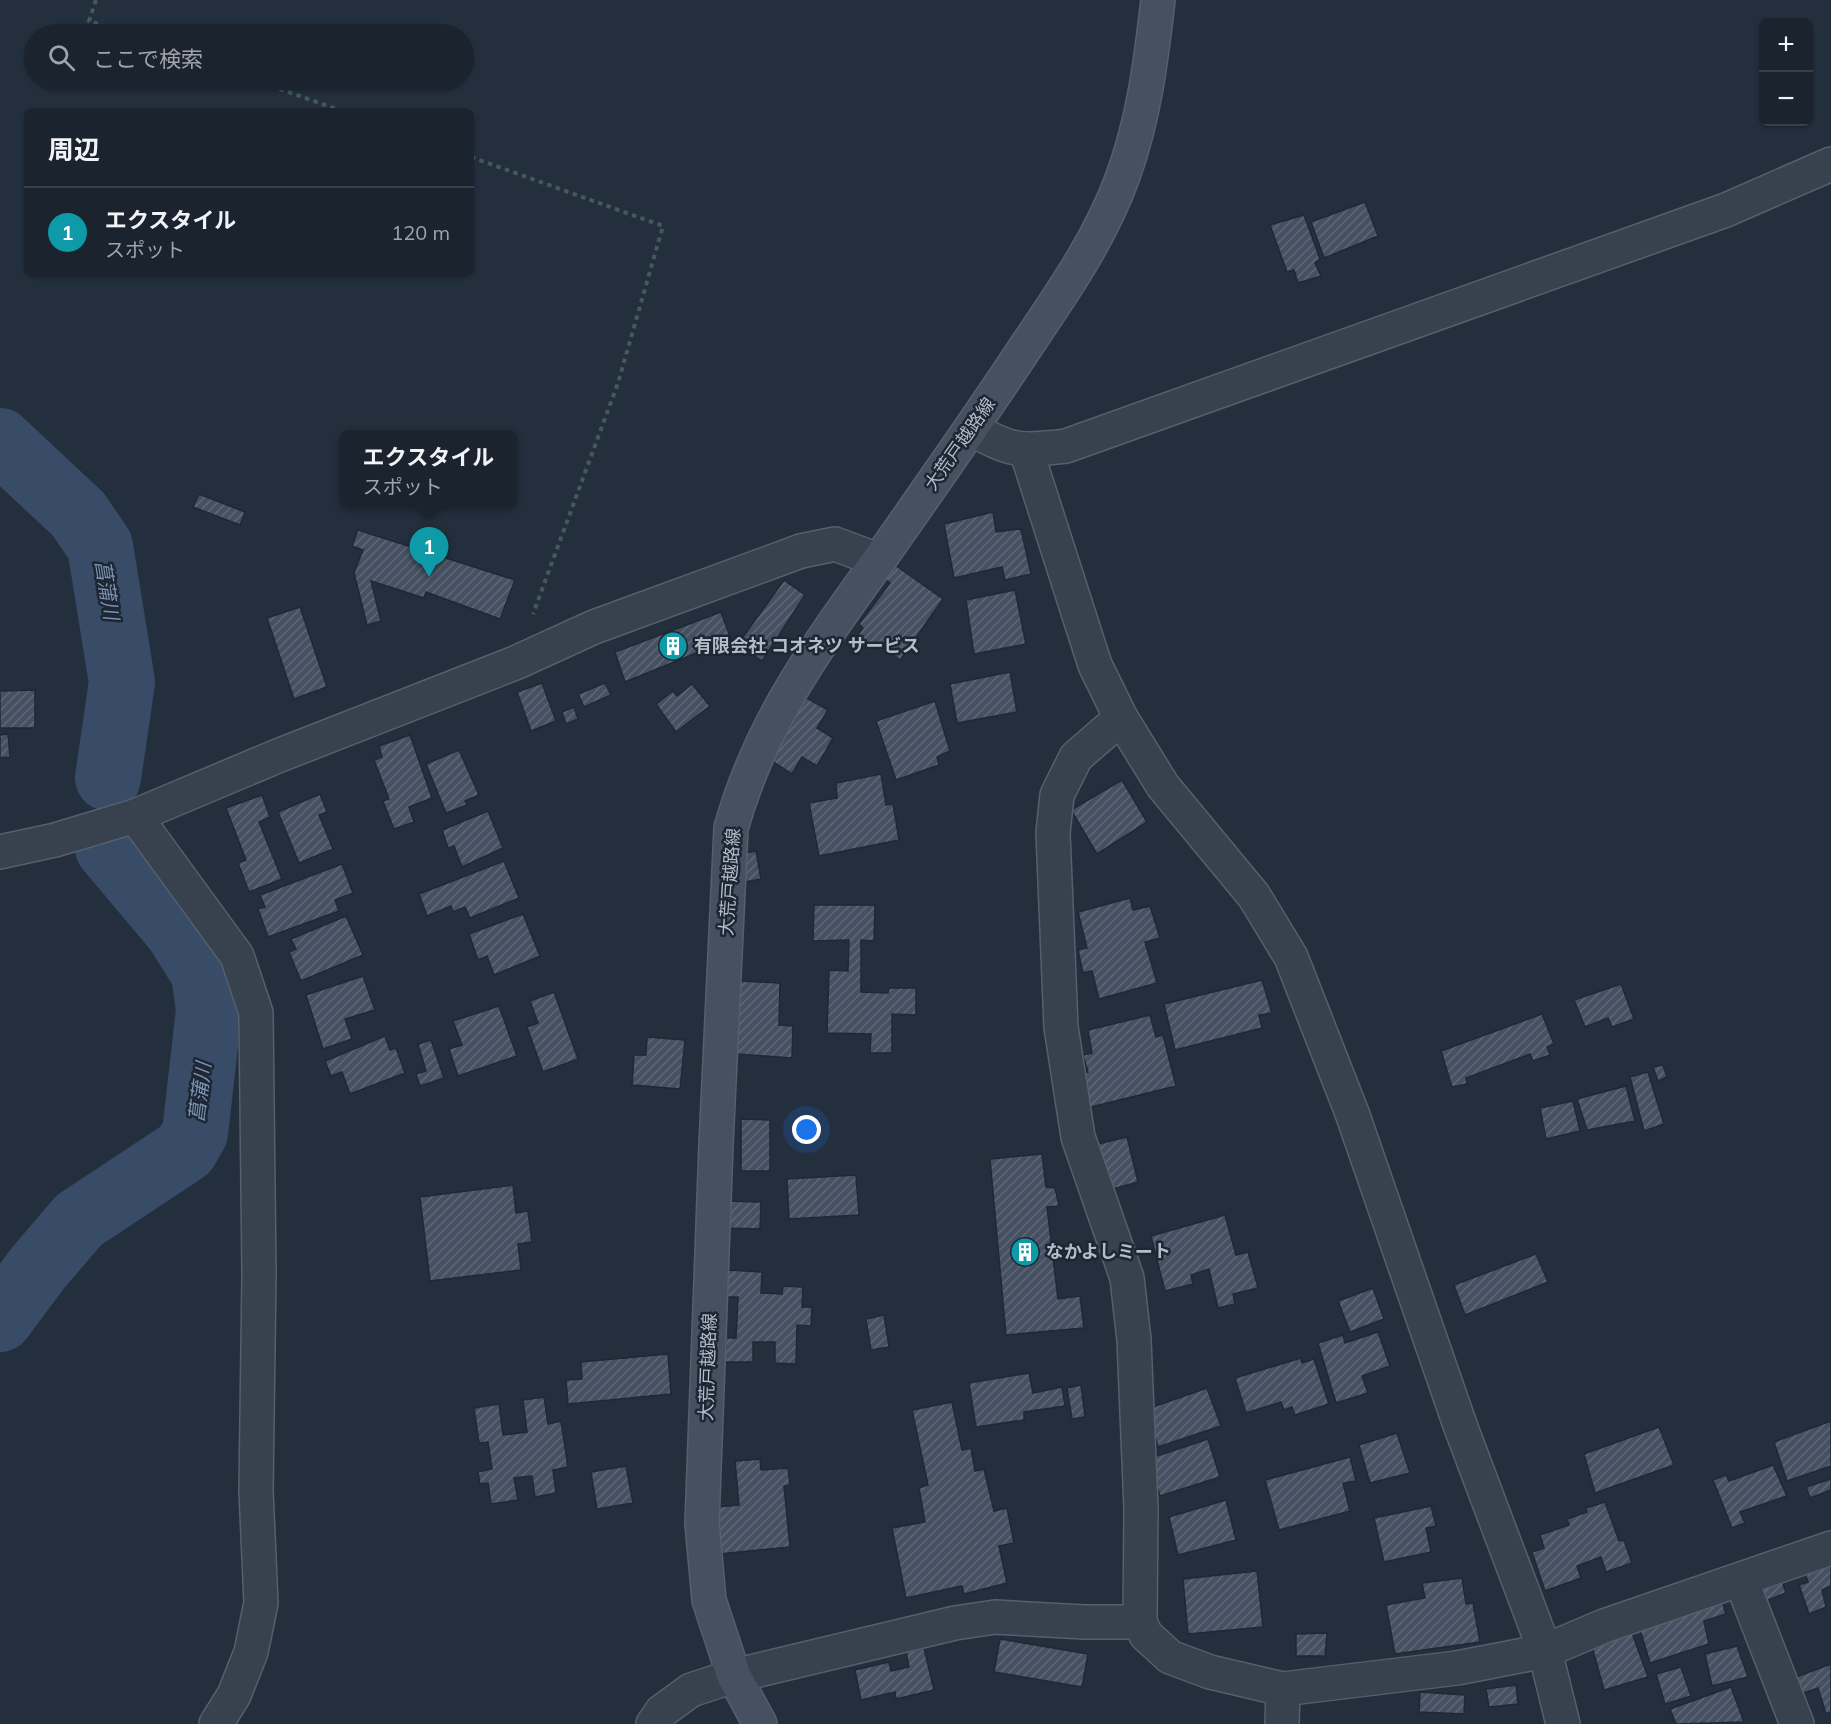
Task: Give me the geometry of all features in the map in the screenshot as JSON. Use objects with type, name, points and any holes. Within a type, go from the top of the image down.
[{"type":"main road","name":"大荒戸越路線","points":[[760,1724],[734,1676],[709,1600],[702,1523],[731,828],[760,744],[808,659],[971,429],[1059,298],[1097,232],[1122,179],[1139,128],[1149,83],[1158,0]]},
{"type":"street","points":[[971,429],[1007,448],[1026,450],[1066,446],[1726,210],[1831,164]]},
{"type":"street","points":[[1026,450],[1095,665],[1121,718],[1163,786],[1254,896],[1291,957],[1352,1113],[1460,1425],[1545,1651],[1563,1724]]},
{"type":"street","points":[[0,852],[55,840],[135,816],[280,755],[514,663],[594,627],[801,550],[835,544],[878,560]]},
{"type":"street","points":[[1121,718],[1076,757],[1057,795],[1053,833],[1060,1027],[1076,1126],[1096,1196],[1127,1278],[1132,1320],[1142,1509],[1140,1622],[1146,1635],[1170,1657],[1210,1672],[1283,1689],[1457,1668],[1545,1651],[1604,1626],[1831,1548]]},
{"type":"street","points":[[135,816],[237,956],[255,1013],[259,1274],[256,1491],[261,1603],[251,1652],[234,1695],[216,1724]]},
{"type":"street","points":[[1741,1580],[1797,1724]]},
{"type":"street","points":[[653,1724],[662,1711],[691,1690],[734,1676],[923,1630],[995,1617],[1084,1622],[1140,1622]]},
{"type":"street","points":[[1282,1724],[1283,1689]]},
{"type":"path","points":[[96,0],[89,21],[98,24]]},
{"type":"path","points":[[282,90],[333,108]]},
{"type":"path","points":[[474,158],[663,226],[618,383],[514,663]]},
{"type":"building","points":[[1365,202],[1378,236],[1324,258],[1311,222]]},
{"type":"building","points":[[1304,215],[1320,259],[1315,263],[1321,276],[1298,283],[1294,270],[1287,272],[1270,225]]},
{"type":"building","points":[[199,494],[245,512],[240,525],[193,507]]},
{"type":"building","points":[[993,512],[996,532],[1021,529],[1031,574],[1005,580],[1002,567],[954,578],[944,524]]},
{"type":"building","points":[[358,530],[515,580],[500,619],[426,592],[424,598],[371,581],[381,621],[367,625],[354,573],[363,550],[352,546]]},
{"type":"building","points":[[895,565],[943,599],[900,660],[878,643],[874,648],[857,636],[863,628],[859,624],[890,583],[885,579]]},
{"type":"building","points":[[784,580],[805,595],[762,661],[738,644]]},
{"type":"building","points":[[1015,590],[1026,644],[974,654],[966,600]]},
{"type":"building","points":[[300,607],[327,687],[294,699],[267,618]]},
{"type":"building","name":"有限会社 コオネツ サービス","points":[[721,612],[731,639],[625,682],[615,652]]},
{"type":"building","points":[[1010,672],[1017,712],[957,723],[950,684]]},
{"type":"building","points":[[542,683],[556,721],[531,731],[517,692]]},
{"type":"building","points":[[605,683],[611,695],[584,707],[578,694]]},
{"type":"building","points":[[692,684],[710,706],[676,732],[656,704],[673,691],[677,696]]},
{"type":"building","points":[[35,690],[35,728],[0,728],[0,691]]},
{"type":"building","points":[[803,696],[828,710],[817,728],[833,738],[817,766],[802,757],[792,774],[767,758]]},
{"type":"building","points":[[935,701],[950,751],[937,757],[939,765],[896,780],[876,721]]},
{"type":"building","points":[[574,707],[578,719],[566,724],[562,712]]},
{"type":"building","points":[[8,734],[10,757],[0,758],[0,735]]},
{"type":"building","points":[[410,735],[432,798],[409,807],[414,822],[394,829],[383,801],[389,799],[374,760],[382,757],[379,746]]},
{"type":"building","points":[[459,750],[479,795],[465,801],[467,805],[446,813],[426,764]]},
{"type":"building","points":[[881,774],[886,805],[893,804],[899,840],[819,856],[809,803],[837,798],[836,783]]},
{"type":"building","points":[[1122,780],[1147,822],[1097,854],[1071,810]]},
{"type":"building","points":[[320,794],[327,812],[319,815],[333,849],[299,863],[278,812]]},
{"type":"building","points":[[262,795],[270,817],[259,822],[282,879],[249,892],[238,863],[246,860],[226,808]]},
{"type":"building","points":[[488,811],[503,848],[462,867],[454,846],[448,848],[442,830]]},
{"type":"building","points":[[756,851],[761,879],[744,882],[740,854]]},
{"type":"building","points":[[504,861],[519,898],[470,918],[465,907],[453,912],[451,906],[427,916],[419,894]]},
{"type":"building","points":[[342,864],[353,893],[335,900],[339,911],[268,937],[258,909],[265,907],[260,895]]},
{"type":"building","points":[[1130,898],[1133,910],[1150,906],[1160,938],[1145,942],[1157,983],[1099,999],[1092,971],[1083,973],[1078,950],[1087,948],[1078,912]]},
{"type":"building","points":[[814,905],[875,905],[874,941],[861,940],[861,992],[888,993],[889,988],[916,988],[916,1015],[892,1014],[892,1053],[870,1053],[871,1034],[827,1033],[829,970],[848,971],[849,940],[813,941]]},
{"type":"building","points":[[523,914],[540,956],[494,975],[487,956],[478,960],[469,934]]},
{"type":"building","points":[[346,916],[363,955],[301,981],[289,952],[296,949],[291,939]]},
{"type":"building","points":[[363,976],[375,1010],[345,1019],[352,1039],[323,1049],[306,995]]},
{"type":"building","points":[[1262,980],[1272,1013],[1259,1015],[1262,1028],[1175,1050],[1164,1004]]},
{"type":"building","points":[[740,981],[780,983],[779,1025],[793,1026],[792,1058],[737,1054]]},
{"type":"building","points":[[1621,984],[1634,1019],[1612,1027],[1608,1018],[1585,1027],[1574,1000]]},
{"type":"building","points":[[554,992],[578,1059],[543,1072],[527,1027],[538,1023],[530,1001]]},
{"type":"building","points":[[499,1006],[517,1056],[458,1076],[449,1049],[462,1045],[453,1021]]},
{"type":"building","points":[[1542,1014],[1554,1044],[1547,1047],[1550,1055],[1533,1061],[1530,1054],[1466,1078],[1467,1084],[1452,1087],[1441,1051]]},
{"type":"building","points":[[1150,1015],[1156,1037],[1163,1035],[1176,1086],[1087,1108],[1080,1075],[1088,1072],[1083,1055],[1092,1053],[1088,1030]]},
{"type":"building","points":[[385,1036],[390,1050],[396,1048],[405,1073],[350,1094],[342,1072],[331,1076],[325,1061]]},
{"type":"building","points":[[647,1037],[685,1040],[680,1089],[632,1085],[634,1055],[646,1055]]},
{"type":"building","points":[[431,1040],[444,1078],[420,1086],[416,1074],[426,1071],[418,1044]]},
{"type":"building","points":[[1663,1065],[1667,1077],[1658,1081],[1653,1067]]},
{"type":"building","points":[[1648,1072],[1664,1124],[1644,1131],[1630,1077]]},
{"type":"building","points":[[1626,1086],[1635,1121],[1587,1130],[1577,1099]]},
{"type":"building","points":[[1573,1101],[1580,1131],[1546,1139],[1540,1108]]},
{"type":"building","points":[[741,1119],[770,1120],[770,1171],[741,1171]]},
{"type":"building","points":[[1127,1137],[1138,1182],[1109,1190],[1098,1144]]},
{"type":"building","name":"なかよしミート","points":[[1042,1154],[1046,1187],[1055,1188],[1059,1206],[1047,1207],[1058,1299],[1080,1296],[1084,1328],[1006,1335],[990,1159]]},
{"type":"building","points":[[856,1175],[859,1215],[789,1219],[787,1179]]},
{"type":"building","points":[[513,1185],[516,1213],[528,1211],[532,1242],[518,1244],[521,1270],[430,1281],[420,1197]]},
{"type":"building","points":[[724,1201],[761,1202],[760,1229],[722,1228]]},
{"type":"building","points":[[1225,1215],[1236,1255],[1248,1252],[1258,1288],[1233,1294],[1235,1304],[1218,1308],[1209,1269],[1191,1275],[1193,1284],[1165,1291],[1151,1236]]},
{"type":"building","points":[[1536,1254],[1548,1282],[1465,1315],[1454,1285]]},
{"type":"building","points":[[728,1270],[762,1272],[761,1293],[782,1294],[783,1286],[803,1287],[802,1307],[812,1307],[811,1326],[797,1325],[796,1364],[775,1363],[775,1342],[753,1342],[753,1362],[725,1362],[726,1338],[736,1338],[738,1297],[727,1297]]},
{"type":"building","points":[[1373,1288],[1384,1319],[1350,1332],[1338,1301]]},
{"type":"building","points":[[884,1315],[889,1347],[871,1350],[866,1319]]},
{"type":"building","points":[[1378,1332],[1390,1366],[1362,1376],[1368,1393],[1336,1403],[1318,1343],[1343,1335],[1345,1343]]},
{"type":"building","points":[[668,1354],[671,1394],[568,1404],[566,1380],[582,1379],[581,1362]]},
{"type":"building","points":[[1301,1358],[1302,1363],[1314,1359],[1329,1404],[1295,1415],[1292,1407],[1284,1410],[1281,1402],[1246,1413],[1235,1378]]},
{"type":"building","points":[[1029,1373],[1033,1393],[1062,1387],[1065,1406],[1024,1412],[1024,1420],[976,1427],[969,1383]]},
{"type":"building","points":[[1081,1385],[1085,1417],[1072,1419],[1067,1388]]},
{"type":"building","points":[[1207,1388],[1221,1426],[1158,1447],[1147,1409]]},
{"type":"building","points":[[544,1397],[548,1424],[561,1421],[568,1467],[553,1470],[556,1493],[535,1497],[532,1476],[514,1478],[518,1500],[491,1504],[488,1483],[480,1484],[478,1472],[492,1469],[488,1442],[479,1443],[474,1408],[499,1404],[503,1435],[527,1432],[523,1400]]},
{"type":"building","points":[[952,1402],[962,1450],[971,1448],[975,1471],[984,1469],[994,1511],[1007,1508],[1014,1543],[999,1546],[1007,1583],[964,1594],[962,1586],[906,1598],[892,1528],[925,1522],[919,1488],[928,1485],[912,1410]]},
{"type":"building","points":[[1831,1421],[1831,1466],[1787,1481],[1774,1442]]},
{"type":"building","points":[[1659,1427],[1674,1465],[1595,1493],[1584,1454]]},
{"type":"building","points":[[1397,1433],[1410,1473],[1370,1483],[1359,1445]]},
{"type":"building","points":[[1208,1439],[1220,1477],[1160,1496],[1148,1459]]},
{"type":"building","points":[[1350,1457],[1356,1481],[1343,1483],[1350,1511],[1279,1530],[1265,1480]]},
{"type":"building","points":[[760,1459],[761,1470],[788,1468],[790,1485],[784,1486],[790,1547],[719,1554],[715,1507],[739,1505],[735,1461]]},
{"type":"building","points":[[1773,1465],[1787,1496],[1740,1512],[1745,1523],[1732,1528],[1713,1480],[1726,1475],[1729,1481]]},
{"type":"building","points":[[626,1466],[633,1503],[597,1509],[591,1472]]},
{"type":"building","points":[[1831,1479],[1831,1490],[1810,1498],[1806,1487]]},
{"type":"building","points":[[1226,1500],[1236,1540],[1178,1555],[1169,1517]]},
{"type":"building","points":[[1605,1502],[1619,1541],[1624,1540],[1632,1563],[1606,1572],[1601,1557],[1577,1566],[1581,1578],[1545,1591],[1532,1552],[1544,1548],[1540,1535],[1569,1525],[1567,1519],[1587,1512],[1586,1508]]},
{"type":"building","points":[[1431,1506],[1436,1526],[1426,1528],[1431,1552],[1384,1562],[1374,1518]]},
{"type":"building","points":[[1831,1563],[1831,1586],[1822,1590],[1826,1607],[1809,1614],[1799,1585],[1808,1582],[1805,1572]]},
{"type":"building","points":[[1257,1571],[1263,1627],[1188,1634],[1183,1579]]},
{"type":"building","points":[[1462,1578],[1466,1604],[1473,1603],[1480,1642],[1395,1654],[1386,1605],[1425,1598],[1422,1583]]},
{"type":"building","points":[[1781,1578],[1786,1593],[1760,1603],[1754,1588]]},
{"type":"building","points":[[1722,1601],[1726,1614],[1704,1621],[1709,1644],[1650,1663],[1639,1626]]},
{"type":"building","points":[[1327,1633],[1325,1656],[1296,1656],[1296,1634]]},
{"type":"building","points":[[1632,1633],[1648,1677],[1604,1690],[1591,1643]]},
{"type":"building","points":[[1000,1639],[1088,1654],[1082,1687],[994,1672]]},
{"type":"building","points":[[1737,1646],[1748,1677],[1712,1686],[1705,1654]]},
{"type":"building","points":[[924,1648],[934,1690],[896,1699],[895,1692],[861,1700],[855,1670],[889,1662],[891,1671],[909,1667],[906,1652]]},
{"type":"building","points":[[1831,1664],[1831,1712],[1826,1714],[1818,1688],[1795,1696],[1788,1680]]},
{"type":"building","points":[[1681,1667],[1691,1696],[1665,1704],[1656,1674]]},
{"type":"building","points":[[1516,1685],[1518,1704],[1489,1707],[1486,1689]]},
{"type":"building","points":[[1731,1687],[1744,1722],[1676,1724],[1670,1709]]},
{"type":"building","points":[[1420,1692],[1465,1695],[1464,1714],[1419,1712]]},
{"type":"waterway","name":"菖蒲川","points":[[0,441],[78,514],[100,546],[122,682],[108,778]]},
{"type":"waterway","name":"菖蒲川","points":[[0,1319],[38,1268],[79,1220],[185,1150],[195,1133],[209,1010],[204,973],[177,930],[108,848]]},
{"type":"place","name":"エクスタイル","points":[[429,577]]},
{"type":"place","name":"有限会社 コオネツ サービス","points":[[673,646]]},
{"type":"place","name":"なかよしミート","points":[[1025,1252]]}]
